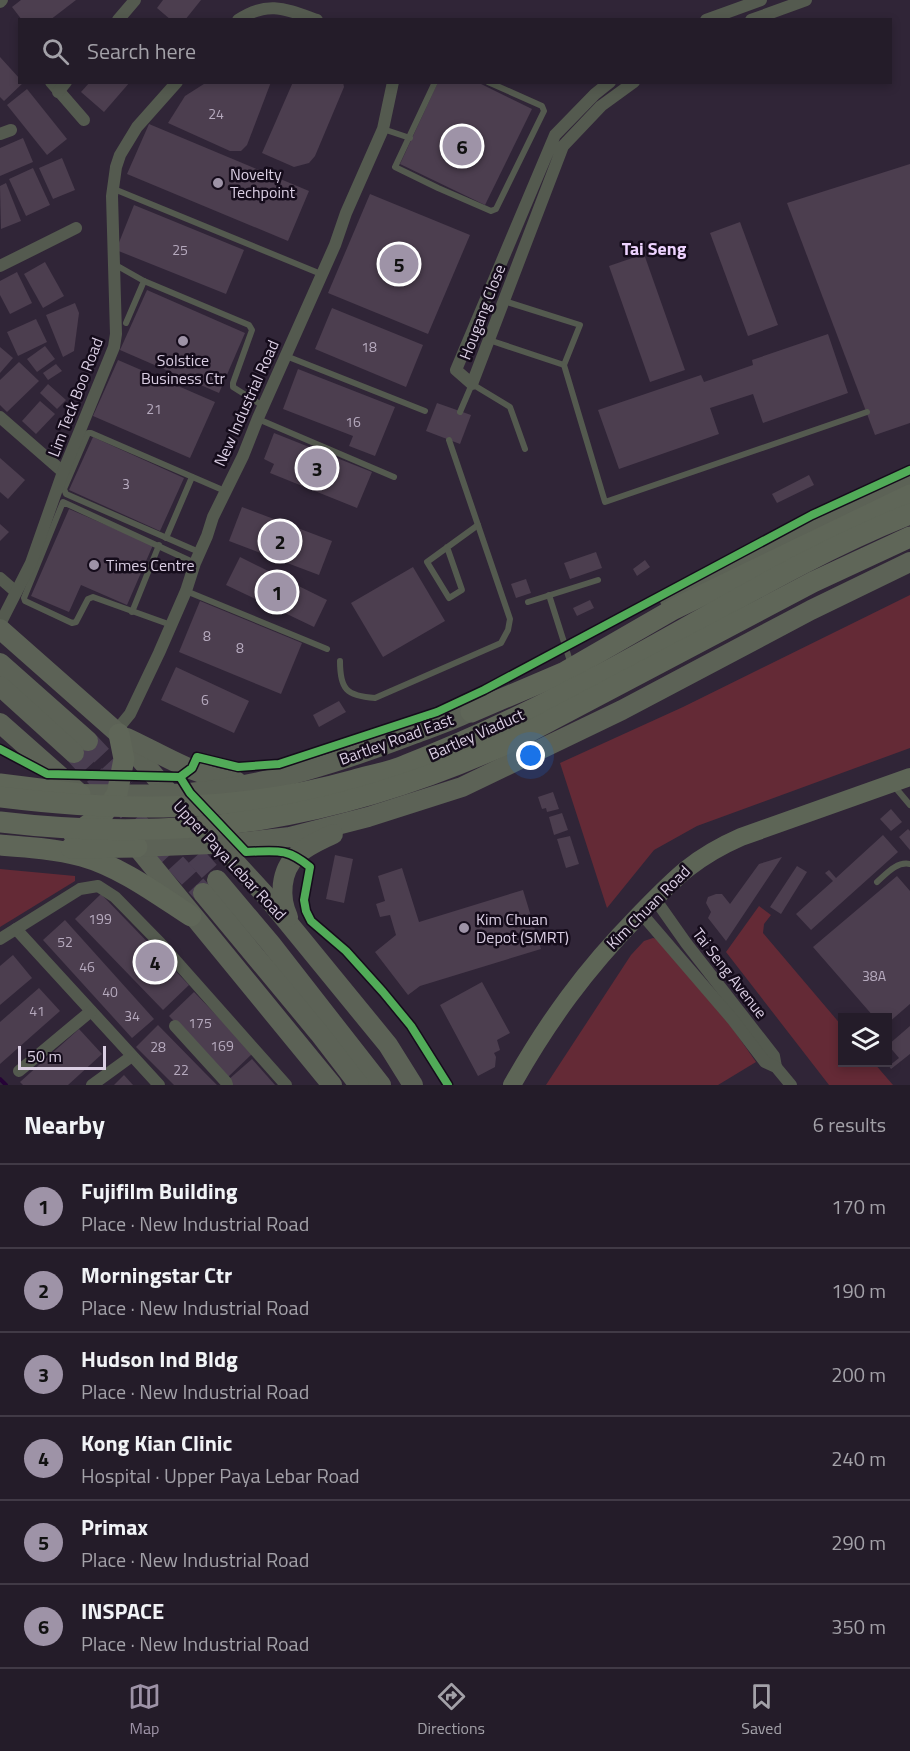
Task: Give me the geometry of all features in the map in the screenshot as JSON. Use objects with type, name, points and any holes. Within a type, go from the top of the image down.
[{"type":"highway","points":[[471,712],[563,673],[674,609],[910,495]]},
{"type":"highway","name":"Bartley Viaduct","points":[[3,789],[54,804],[210,806],[309,792],[404,766],[503,723],[601,675],[817,556],[910,514]]},
{"type":"highway","name":"Bartley Viaduct","points":[[0,822],[94,831],[190,829],[313,810],[389,790],[469,761],[506,744],[813,582],[910,537]]},
{"type":"highway","points":[[37,848],[74,835],[103,814],[117,794],[124,759],[118,733]]},
{"type":"highway","points":[[3,789],[80,794]]},
{"type":"highway","points":[[0,844],[32,834],[34,807],[3,789]]},
{"type":"highway","points":[[0,844],[83,856],[118,871],[191,916]]},
{"type":"highway","points":[[37,848],[137,847]]},
{"type":"main road","name":"Bartley Road East","points":[[80,794],[190,793],[257,782],[394,742],[471,712],[643,615],[776,544],[910,482]]},
{"type":"main road","points":[[137,847],[219,844],[290,837],[368,817],[462,787],[510,766],[811,610],[910,562]]},
{"type":"main road","name":"Upper Paya Lebar Road","points":[[0,629],[118,733],[169,794],[219,844],[267,897],[388,1046],[413,1085]]},
{"type":"main road","points":[[0,663],[81,747],[0,686]]},
{"type":"main road","points":[[61,778],[91,783],[110,779],[114,775],[114,750],[100,716]]},
{"type":"main road","points":[[0,723],[137,847],[191,916],[332,1085]]},
{"type":"main road","points":[[118,733],[221,780],[257,782]]},
{"type":"main road","name":"Kim Chuan Road","points":[[512,1085],[578,982],[682,871],[714,849],[741,837],[910,777]]},
{"type":"main road","points":[[303,941],[284,909],[281,894],[289,865],[296,855],[316,842],[368,817]]},
{"type":"main road","name":"Upper Paya Lebar Road","points":[[359,1085],[210,886],[271,944],[381,1085]]},
{"type":"street","points":[[120,18],[135,0]]},
{"type":"street","points":[[712,18],[761,0]]},
{"type":"street","points":[[754,18],[769,6],[806,0]]},
{"type":"street","points":[[242,18],[261,7],[277,7],[311,18]]},
{"type":"street","name":"Lim Teck Boo Road","points":[[0,624],[30,562],[63,472],[114,347],[116,334],[113,189],[120,155],[137,127],[175,84]]},
{"type":"street","name":"New Industrial Road","points":[[118,733],[130,714],[186,591],[197,557],[384,129],[393,84]]},
{"type":"street","name":"Hougang Close","points":[[608,84],[555,135],[456,370],[472,384],[563,146],[601,106],[631,84]]},
{"type":"street","points":[[58,86],[84,120]]},
{"type":"street","points":[[0,266],[76,228]]},
{"type":"street","points":[[0,417],[63,472]]},
{"type":"street","points":[[0,578],[16,592]]},
{"type":"street","points":[[0,939],[80,889],[98,886],[115,897],[160,943],[286,1085]]},
{"type":"street","name":"Tai Seng Avenue","points":[[655,899],[686,943],[774,1056],[776,1067],[790,1085]]},
{"type":"street","name":"Tai Seng Avenue","points":[[641,913],[733,1020],[765,1062],[776,1067]]},
{"type":"street","points":[[16,929],[159,1085]]},
{"type":"street","points":[[19,1071],[91,1011]]},
{"type":"street","points":[[175,1026],[227,1085]]},
{"type":"street","points":[[92,1085],[132,1056]]},
{"type":"lane","points":[[434,84],[395,167],[491,211],[496,209],[544,111],[542,106],[492,84]]},
{"type":"lane","points":[[384,129],[410,138]]},
{"type":"lane","points":[[113,189],[321,274]]},
{"type":"lane","points":[[114,264],[144,281],[249,325],[252,330],[233,387],[263,406]]},
{"type":"lane","points":[[126,323],[144,281]]},
{"type":"lane","points":[[504,301],[580,325],[564,365],[605,502],[867,412]]},
{"type":"lane","points":[[489,339],[564,365]]},
{"type":"lane","points":[[285,355],[425,411]]},
{"type":"lane","points":[[460,411],[472,384],[510,407],[525,449]]},
{"type":"lane","points":[[258,418],[394,477]]},
{"type":"lane","points":[[197,557],[166,538],[66,494],[64,489],[88,433],[226,492]]},
{"type":"lane","points":[[340,660],[340,678],[344,688],[358,696],[375,698],[501,643],[508,630],[510,619],[449,440]]},
{"type":"lane","points":[[166,538],[192,477]]},
{"type":"lane","points":[[171,625],[90,597],[76,622],[72,623],[25,601],[24,598],[63,502],[159,545],[197,557]]},
{"type":"lane","points":[[447,548],[462,590],[449,598],[427,562],[478,525]]},
{"type":"lane","points":[[132,612],[159,545]]},
{"type":"lane","points":[[528,602],[598,580]]},
{"type":"lane","points":[[186,591],[327,649]]},
{"type":"lane","points":[[549,595],[569,658]]},
{"type":"lane","points":[[892,783],[910,805]]},
{"type":"lane","points":[[877,882],[897,866],[905,862],[910,864]]},
{"type":"shaded area","points":[[910,595],[910,748],[697,826],[654,850],[607,908],[560,763],[683,707]]},
{"type":"shaded area","points":[[0,869],[75,876],[75,881],[0,927]]},
{"type":"shaded area","points":[[759,906],[771,915],[764,924],[763,933],[838,1021],[838,1067],[877,1067],[893,1085],[829,1085],[726,952]]},
{"type":"shaded area","points":[[653,938],[669,942],[684,959],[756,1062],[718,1085],[546,1085],[631,955],[644,941]]},
{"type":"building","points":[[21,0],[76,0],[53,18],[20,18],[12,7]]},
{"type":"building","points":[[163,0],[201,0],[187,18],[169,18],[157,8]]},
{"type":"building","points":[[0,57],[18,77],[18,84],[22,84],[4,101],[0,97]]},
{"type":"building","points":[[88,84],[128,84],[104,112],[81,92]]},
{"type":"building","points":[[204,84],[270,84],[247,145],[241,151],[230,151],[168,123],[185,96]]},
{"type":"building","points":[[292,84],[343,84],[315,156],[309,163],[294,167],[262,153]]},
{"type":"building","points":[[437,84],[481,84],[532,109],[485,205],[400,164]]},
{"type":"building","points":[[27,89],[67,139],[47,155],[7,105]]},
{"type":"building","name":"Novelty Techpoint","points":[[149,124],[309,191],[288,241],[127,174]]},
{"type":"building","points":[[23,138],[33,162],[0,176],[0,148]]},
{"type":"building","points":[[62,158],[75,190],[53,199],[39,168]]},
{"type":"building","points":[[910,164],[910,423],[875,435],[787,203]]},
{"type":"building","points":[[33,168],[50,205],[26,216],[9,179]]},
{"type":"building","points":[[6,183],[21,221],[1,229],[0,186]]},
{"type":"building","points":[[370,194],[470,235],[428,334],[328,293]]},
{"type":"building","points":[[134,205],[244,250],[226,294],[116,250]]},
{"type":"building","points":[[740,222],[778,325],[748,336],[710,233]]},
{"type":"building","points":[[644,254],[685,370],[650,382],[609,266]]},
{"type":"building","points":[[45,262],[64,296],[43,308],[24,274]]},
{"type":"building","points":[[17,272],[32,303],[10,314],[0,295],[0,281]]},
{"type":"building","name":"Solstice Business Ctr","points":[[147,290],[245,333],[219,393],[120,350]]},
{"type":"building","points":[[75,303],[79,313],[74,351],[63,357],[46,315]]},
{"type":"building","points":[[332,308],[423,345],[406,387],[315,349]]},
{"type":"building","points":[[36,319],[47,342],[18,356],[7,332]]},
{"type":"building","points":[[828,334],[848,393],[763,423],[753,394],[710,408],[719,434],[619,469],[598,410],[701,375],[704,382],[753,365],[752,360]]},
{"type":"building","points":[[45,346],[55,359],[37,372],[27,359]]},
{"type":"building","points":[[0,347],[13,358],[0,373]]},
{"type":"building","points":[[118,360],[215,402],[190,458],[93,416]]},
{"type":"building","points":[[19,362],[39,381],[7,412],[0,405],[0,380]]},
{"type":"building","points":[[56,364],[62,371],[48,380],[43,373]]},
{"type":"building","points":[[298,369],[395,407],[375,456],[349,446],[353,436],[283,409]]},
{"type":"building","points":[[48,384],[66,400],[57,409],[40,393]]},
{"type":"building","points":[[40,401],[55,414],[36,434],[22,421]]},
{"type":"building","points":[[437,403],[471,415],[460,444],[426,431]]},
{"type":"building","points":[[274,433],[372,472],[357,508],[270,473],[274,464],[264,459]]},
{"type":"building","points":[[93,437],[184,478],[160,531],[69,490]]},
{"type":"building","points":[[0,458],[25,480],[8,499],[0,492]]},
{"type":"building","points":[[809,475],[814,485],[777,503],[772,494]]},
{"type":"building","points":[[242,507],[332,541],[319,575],[229,541]]},
{"type":"building","name":"Times Centre","points":[[69,509],[153,545],[127,605],[81,585],[69,612],[31,596]]},
{"type":"building","points":[[0,524],[9,532],[0,541]]},
{"type":"building","points":[[596,552],[602,568],[570,579],[564,563]]},
{"type":"building","points":[[240,557],[327,600],[314,627],[226,585]]},
{"type":"building","points":[[645,560],[650,567],[637,576],[633,569]]},
{"type":"building","points":[[413,567],[445,621],[383,657],[351,603]]},
{"type":"building","points":[[526,579],[531,593],[516,598],[511,584]]},
{"type":"building","points":[[590,600],[594,608],[577,616],[573,608]]},
{"type":"building","points":[[200,601],[302,643],[281,694],[179,652]]},
{"type":"building","points":[[176,667],[249,701],[234,733],[161,700]]},
{"type":"building","points":[[339,701],[346,712],[319,727],[313,715]]},
{"type":"building","points":[[553,792],[559,809],[547,812],[546,808],[542,809],[538,797]]},
{"type":"building","points":[[891,809],[902,822],[891,831],[880,819]]},
{"type":"building","points":[[562,813],[568,830],[554,835],[549,817]]},
{"type":"building","points":[[908,829],[910,831],[910,850],[899,837]]},
{"type":"building","points":[[883,835],[898,852],[811,930],[796,914],[833,881],[825,873],[829,870],[836,878]]},
{"type":"building","points":[[570,836],[579,864],[566,868],[557,839]]},
{"type":"building","points":[[335,855],[353,859],[344,903],[326,899]]},
{"type":"building","points":[[782,857],[726,941],[708,918],[711,912],[706,903],[708,897],[722,894],[730,904],[759,864]]},
{"type":"building","points":[[797,866],[807,872],[781,914],[770,907]]},
{"type":"building","name":"Kim Chuan Depot (SMRT)","points":[[402,868],[419,922],[523,890],[541,949],[420,986],[408,995],[375,952],[396,935],[390,915],[380,917],[376,904],[385,901],[378,876]]},
{"type":"building","points":[[897,876],[910,891],[910,1004],[892,1020],[892,1013],[871,1013],[813,947]]},
{"type":"building","points":[[101,894],[189,985],[163,1010],[75,919]]},
{"type":"building","points":[[65,920],[154,1019],[132,1038],[43,940]]},
{"type":"building","points":[[13,955],[32,978],[0,1005],[0,966]]},
{"type":"building","points":[[482,982],[510,1033],[497,1040],[500,1050],[494,1053],[495,1067],[478,1076],[440,1005]]},
{"type":"building","points":[[39,988],[60,1011],[0,1064],[0,1022]]},
{"type":"building","points":[[194,992],[253,1053],[228,1077],[169,1016]]},
{"type":"building","points":[[158,1025],[217,1085],[174,1085],[136,1047]]},
{"type":"building","points":[[910,1026],[910,1054],[891,1069],[892,1064],[899,1058],[892,1050],[892,1042]]},
{"type":"building","points":[[79,1029],[102,1054],[68,1085],[23,1085],[20,1082]]},
{"type":"building","points":[[252,1059],[275,1085],[233,1085],[228,1080]]},
{"type":"building","points":[[124,1075],[133,1085],[114,1085]]},
{"type":"waterway","points":[[0,1079],[6,1085]]},
{"type":"tunnel","points":[[88,741],[129,785]]},
{"type":"tunnel","points":[[74,753],[203,893]]},
{"type":"tunnel","points":[[176,834],[217,880]]},
{"type":"cycle path","points":[[0,749],[47,774],[180,777],[192,768],[197,757],[238,767],[279,764],[437,712],[484,690],[812,515],[910,470]]},
{"type":"cycle path","points":[[180,777],[190,793],[246,852],[287,853],[310,867],[304,900],[311,921],[346,951],[383,992],[411,1026],[448,1085]]},
{"type":"place","name":"INSPACE","points":[[462,146]]},
{"type":"place","name":"Novelty Techpoint","points":[[218,183]]},
{"type":"place","name":"Primax","points":[[399,264]]},
{"type":"place","name":"Solstice Business Ctr","points":[[183,341]]},
{"type":"place","name":"Hudson Ind Bldg","points":[[317,468]]},
{"type":"place","name":"Morningstar Ctr","points":[[280,541]]},
{"type":"place","name":"Times Centre","points":[[94,565]]},
{"type":"place","name":"Fujifilm Building","points":[[277,592]]},
{"type":"place","name":"Kim Chuan Depot (SMRT)","points":[[464,928]]},
{"type":"place","name":"Kong Kian Clinic","points":[[155,962]]},
{"type":"district","name":"Tai Seng","points":[[654,249]]}]
